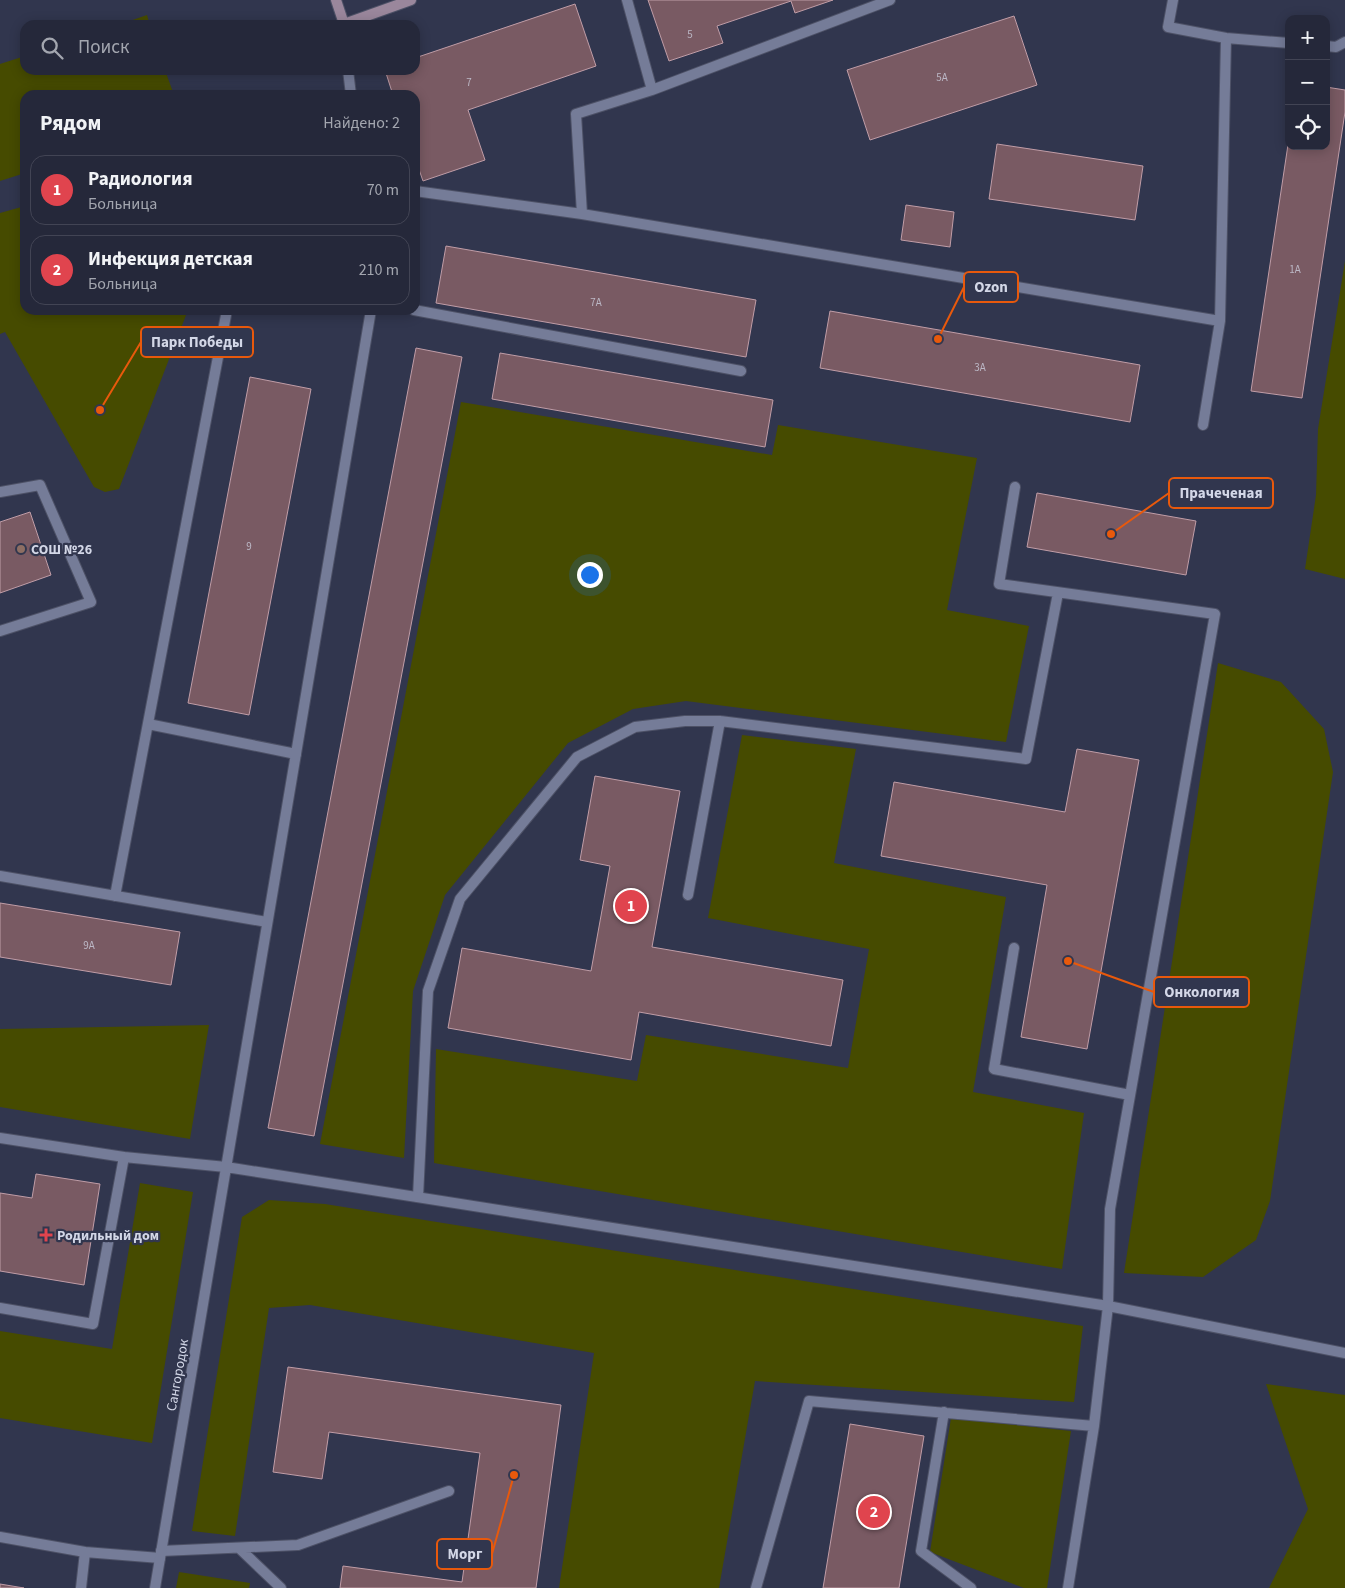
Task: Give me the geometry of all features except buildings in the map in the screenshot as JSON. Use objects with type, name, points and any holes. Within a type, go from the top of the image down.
[{"type":"street","points":[[336,0],[343,20]]},
{"type":"street","points":[[355,20],[412,0]]},
{"type":"street","points":[[627,0],[652,90]]},
{"type":"street","points":[[582,214],[576,114],[652,90],[890,0]]},
{"type":"street","points":[[1173,0],[1168,26],[1226,38],[1285,43]]},
{"type":"street","points":[[1203,425],[1220,321],[1226,38]]},
{"type":"street","points":[[1330,46],[1336,47],[1345,42]]},
{"type":"street","points":[[349,75],[350,90]]},
{"type":"street","points":[[420,193],[582,214],[1220,321]]},
{"type":"street","points":[[420,311],[741,371]]},
{"type":"street","points":[[114,896],[226,315]]},
{"type":"street","name":"Сангородок","points":[[155,1588],[370,315]]},
{"type":"street","points":[[0,492],[40,485],[91,602],[0,631]]},
{"type":"street","points":[[1015,486],[999,584],[1215,614],[1110,1209],[1108,1306],[1094,1426],[1068,1588]]},
{"type":"street","points":[[418,1197],[428,990],[460,899],[577,757],[635,727],[685,721],[720,721],[1026,759],[1058,593]]},
{"type":"street","points":[[688,895],[720,721]]},
{"type":"street","points":[[148,724],[296,754]]},
{"type":"street","points":[[0,876],[268,922]]},
{"type":"street","points":[[1014,948],[994,1069],[1130,1095]]},
{"type":"street","points":[[0,1138],[124,1157],[226,1167],[1108,1306],[1345,1353]]},
{"type":"street","points":[[0,1308],[93,1324],[124,1157]]},
{"type":"street","points":[[756,1588],[809,1401],[1094,1426]]},
{"type":"street","points":[[944,1412],[921,1552],[971,1588]]},
{"type":"street","points":[[0,1537],[86,1552],[160,1554],[298,1546],[449,1491]]},
{"type":"street","points":[[240,1548],[281,1588]]},
{"type":"street","points":[[81,1588],[86,1552]]},
{"type":"shaded area","points":[[147,15],[148,20],[132,20]]},
{"type":"shaded area","points":[[20,58],[20,75],[167,75],[172,90],[20,90],[20,175],[0,181],[0,64]]},
{"type":"shaded area","points":[[20,207],[20,315],[186,315],[119,489],[105,492],[94,487],[5,332],[0,334],[0,213]]},
{"type":"shaded area","points":[[1345,261],[1345,579],[1305,569],[1316,495],[1318,429]]},
{"type":"shaded area","points":[[461,402],[772,455],[778,425],[977,458],[947,610],[1029,626],[1006,742],[686,701],[633,709],[568,743],[445,895],[413,991],[404,1158],[320,1144]]},
{"type":"shaded area","points":[[1218,663],[1281,682],[1324,729],[1333,772],[1270,1201],[1256,1240],[1203,1277],[1124,1273]]},
{"type":"shaded area","points":[[742,735],[856,749],[834,863],[1006,897],[973,1092],[1084,1113],[1062,1269],[434,1163],[436,1049],[637,1081],[646,1035],[848,1068],[869,949],[708,918]]},
{"type":"shaded area","points":[[209,1025],[190,1139],[0,1107],[0,1029]]},
{"type":"shaded area","points":[[140,1183],[193,1192],[152,1443],[0,1418],[0,1331],[112,1349]]},
{"type":"shaded area","points":[[269,1200],[325,1204],[1083,1326],[1074,1402],[755,1381],[719,1588],[559,1588],[594,1353],[310,1305],[269,1308],[235,1536],[192,1531],[242,1217]]},
{"type":"shaded area","points":[[1266,1384],[1345,1395],[1345,1588],[1269,1588],[1308,1509]]},
{"type":"shaded area","points":[[951,1418],[1071,1431],[1047,1588],[1024,1588],[930,1552]]},
{"type":"shaded area","points":[[179,1572],[250,1583],[249,1588],[176,1588]]},
{"type":"place","name":"Ozon","points":[[938,339]]},
{"type":"place","name":"Парк Победы","points":[[100,410]]},
{"type":"place","name":"Прачеченая","points":[[1111,534]]},
{"type":"place","name":"СОШ №26","points":[[21,549]]},
{"type":"place","name":"Радиология","points":[[631,906]]},
{"type":"place","name":"Онкология","points":[[1068,961]]},
{"type":"place","name":"Родильный дом","points":[[46,1235]]},
{"type":"place","name":"Морг","points":[[514,1475]]},
{"type":"place","name":"Инфекция детская","points":[[874,1512]]}]
